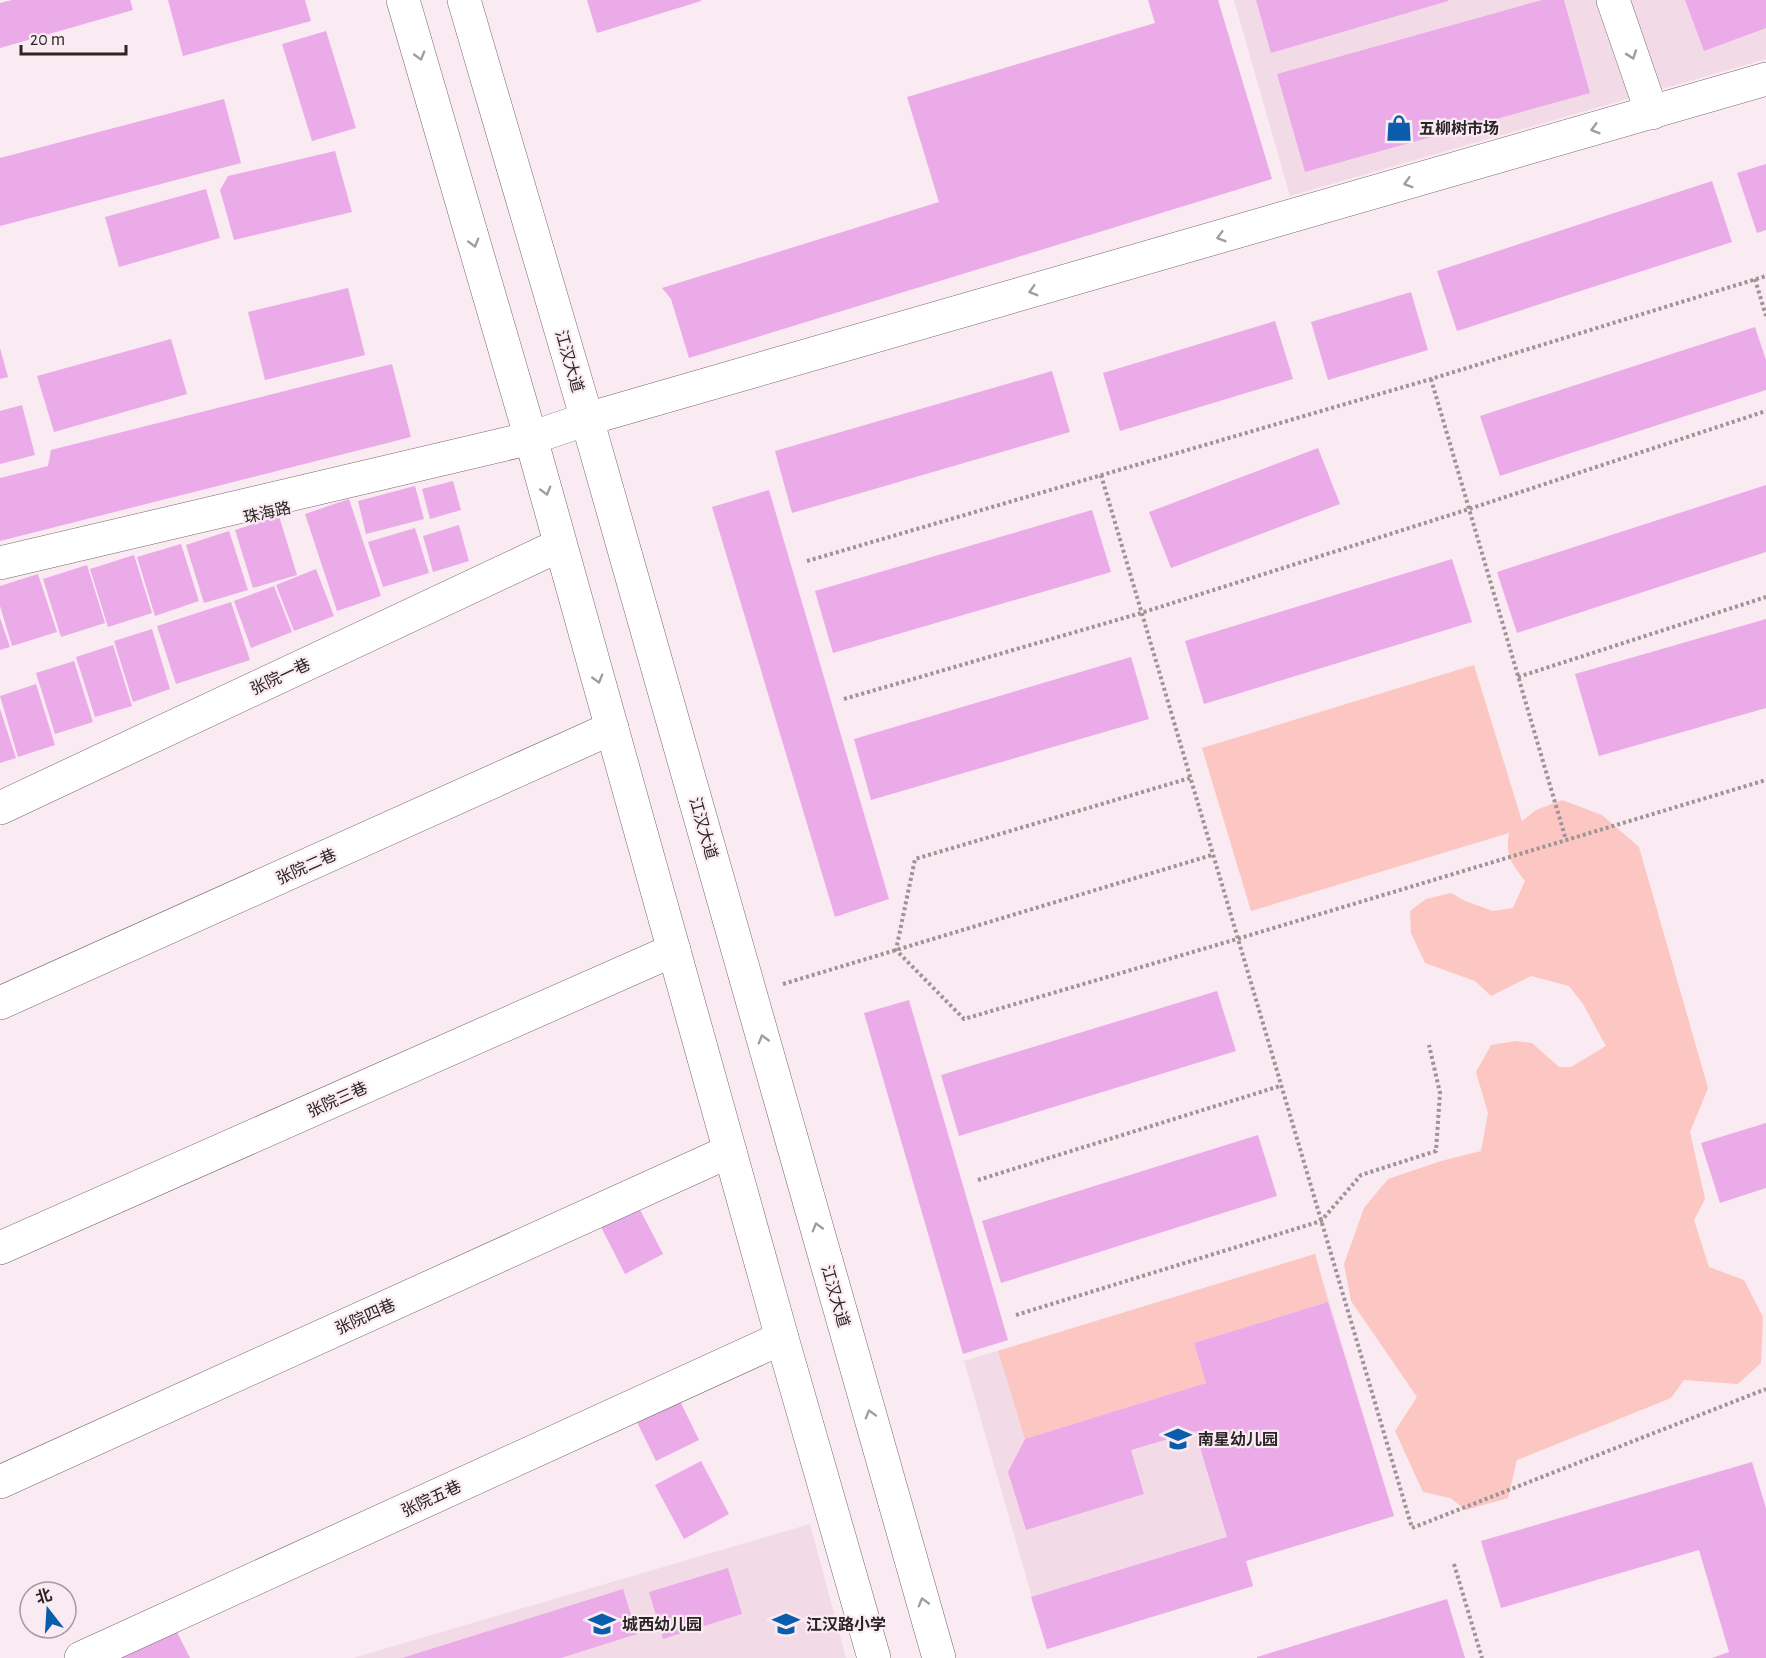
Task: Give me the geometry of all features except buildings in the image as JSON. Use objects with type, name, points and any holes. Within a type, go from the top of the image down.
[{"type":"street","points":[[404,0],[532,443],[782,1338],[874,1658]]},
{"type":"street","name":"江汉大道","points":[[464,0],[587,419],[939,1658]]},
{"type":"street","points":[[1613,0],[1652,113]]},
{"type":"street","points":[[532,443],[587,419],[1766,79]]},
{"type":"street","name":"珠海路","points":[[0,563],[532,443]]},
{"type":"street","name":"珠海路","points":[[0,574],[532,443]]},
{"type":"street","name":"张院一巷","points":[[0,796],[559,539]]},
{"type":"street","name":"张院一巷","points":[[0,808],[559,539]]},
{"type":"street","name":"张院二巷","points":[[0,991],[610,722]]},
{"type":"street","name":"张院二巷","points":[[0,1004],[610,722]]},
{"type":"street","name":"张院三巷","points":[[0,1248],[674,950]]},
{"type":"street","name":"张院四巷","points":[[0,1482],[730,1151]]},
{"type":"street","name":"张院五巷","points":[[81,1658],[782,1338]]},
{"type":"path","points":[[807,561],[1431,379],[1766,276]]},
{"type":"path","points":[[1755,279],[1766,316]]},
{"type":"path","points":[[1431,379],[1566,840]]},
{"type":"path","points":[[844,699],[1141,612],[1469,509],[1766,411]]},
{"type":"path","points":[[1101,475],[1412,1528],[1766,1389]]},
{"type":"path","points":[[1518,677],[1766,597]]},
{"type":"path","points":[[896,950],[915,859],[1190,778]]},
{"type":"path","points":[[896,950],[964,1019],[1766,780]]},
{"type":"path","points":[[750,994],[1212,855]]},
{"type":"path","points":[[1016,1315],[1321,1221],[1360,1175],[1436,1151],[1440,1093],[1429,1045]]},
{"type":"path","points":[[978,1180],[1280,1086]]},
{"type":"path","points":[[1454,1564],[1482,1658]]},
{"type":"shaded area","name":"五柳树市场","points":[[1234,0],[1766,0],[1766,59],[1290,196]]},
{"type":"shaded area","points":[[1474,665],[1522,821],[1536,810],[1562,800],[1602,815],[1639,847],[1708,1088],[1690,1132],[1705,1199],[1694,1220],[1709,1267],[1744,1280],[1763,1317],[1761,1363],[1738,1384],[1684,1380],[1671,1398],[1517,1460],[1508,1498],[1466,1510],[1450,1498],[1423,1492],[1395,1431],[1417,1397],[1351,1301],[1344,1264],[1364,1208],[1388,1179],[1441,1161],[1481,1151],[1488,1113],[1476,1072],[1491,1045],[1516,1041],[1532,1043],[1559,1067],[1571,1067],[1606,1046],[1583,1004],[1569,986],[1531,976],[1491,996],[1475,981],[1425,963],[1411,933],[1410,911],[1426,899],[1451,893],[1465,901],[1493,911],[1513,908],[1525,881],[1510,859],[1509,833],[1251,911],[1202,748]]},
{"type":"shaded area","name":"南星幼儿园","points":[[1315,1254],[1394,1516],[1246,1561],[1253,1586],[1047,1649],[964,1361]]},
{"type":"shaded area","points":[[1315,1254],[1328,1302],[1194,1343],[1206,1383],[1025,1439],[998,1351]]},
{"type":"shaded area","name":"城西幼儿园","points":[[810,1524],[846,1658],[353,1658]]},
{"type":"place","name":"五柳树市场","points":[[1399,128]]},
{"type":"place","name":"南星幼儿园","points":[[1178,1439]]},
{"type":"place","name":"城西幼儿园","points":[[602,1624]]},
{"type":"place","name":"江汉路小学","points":[[786,1624]]}]
